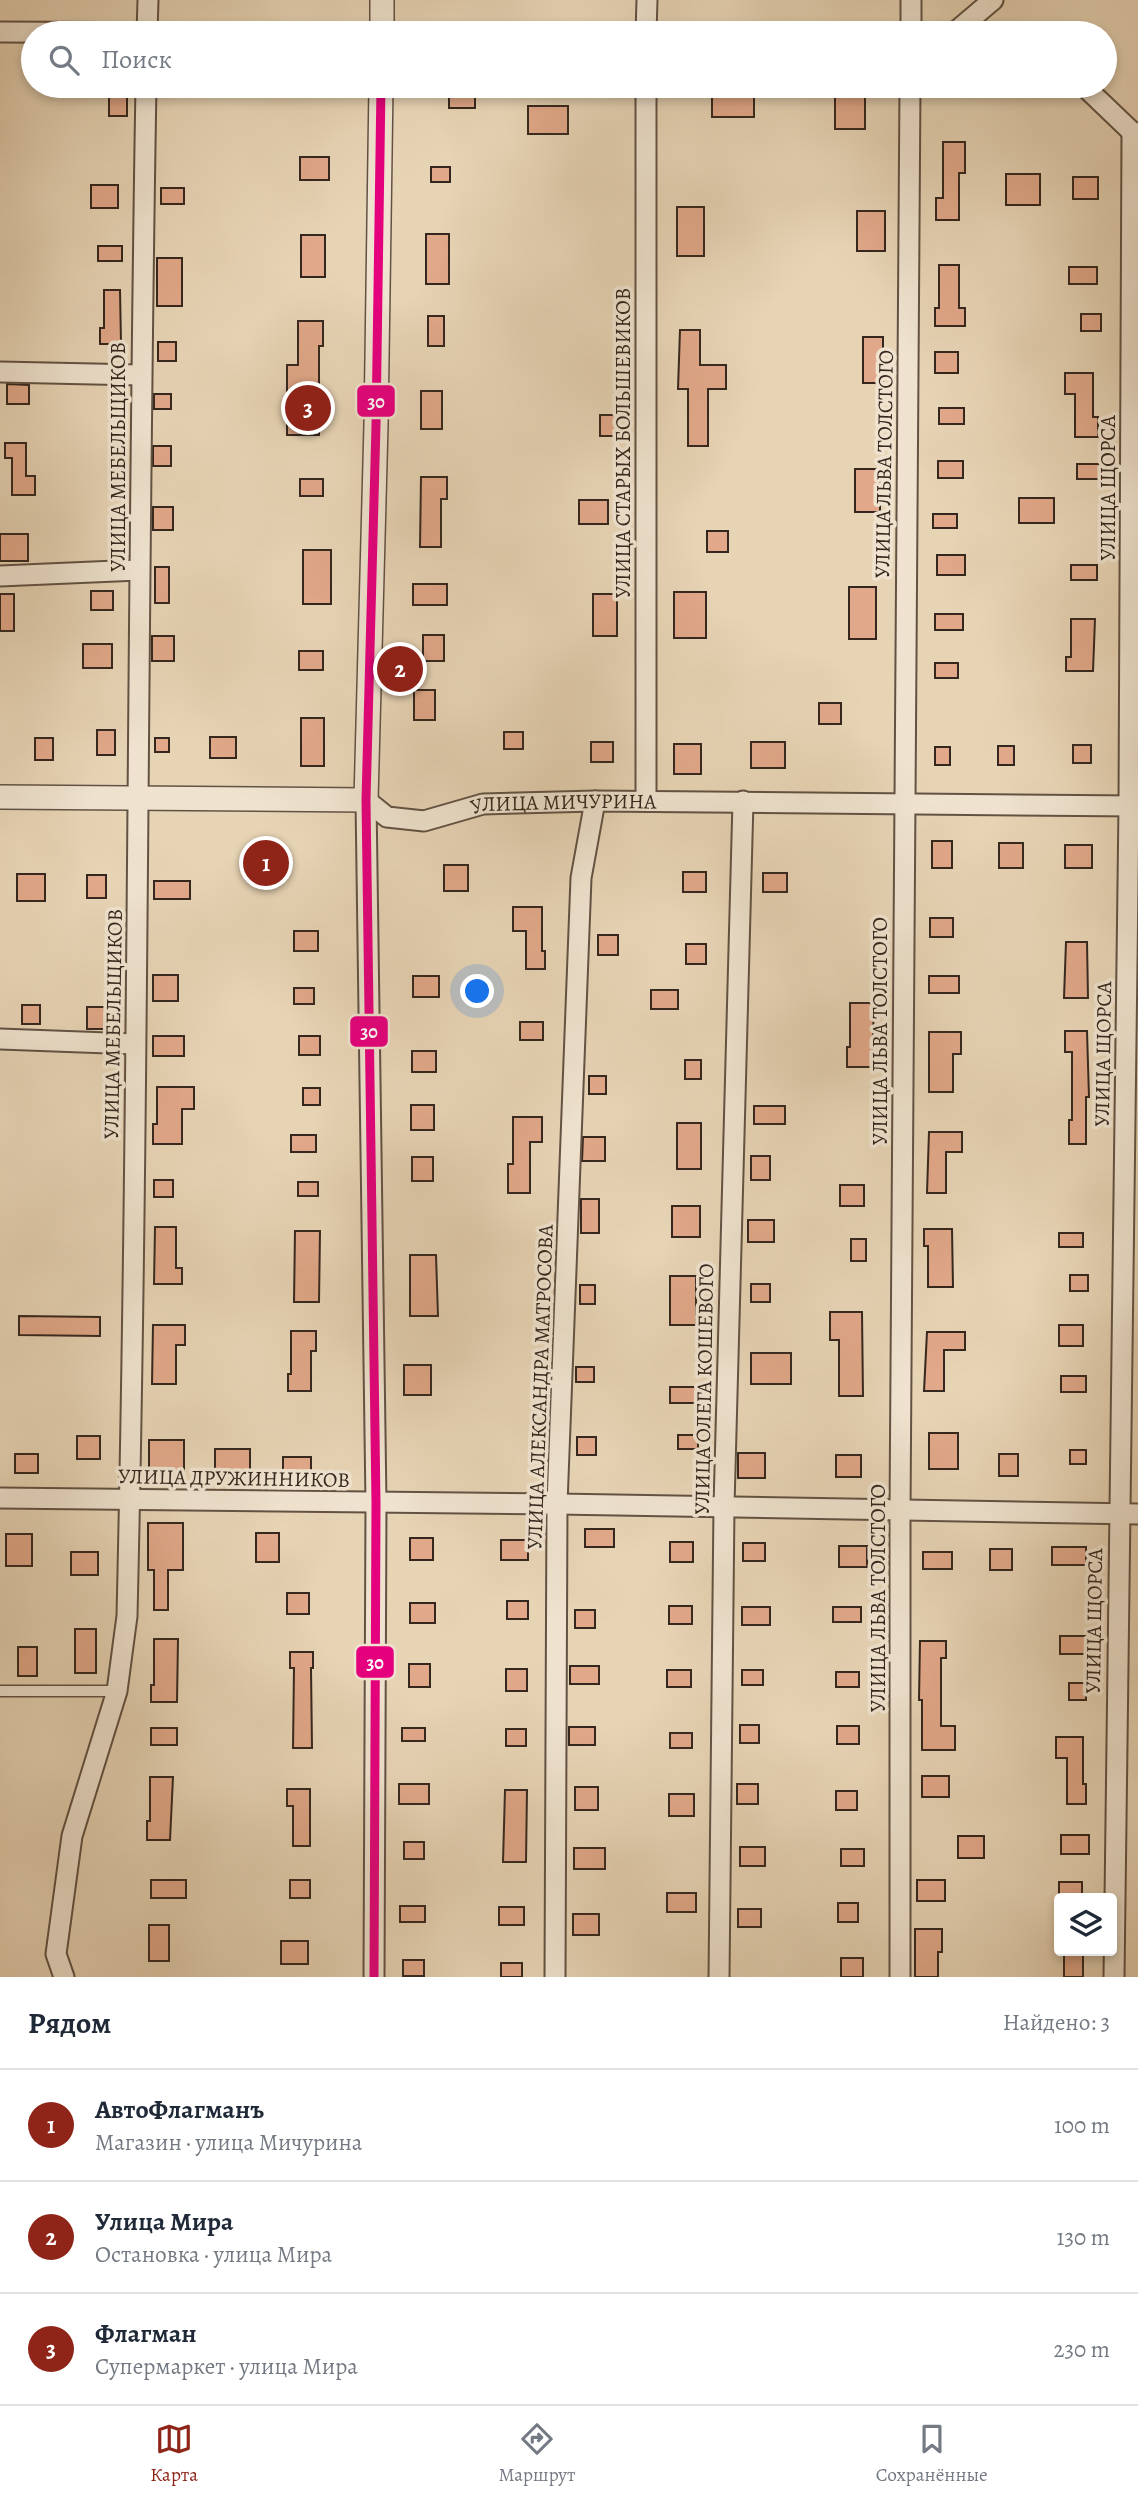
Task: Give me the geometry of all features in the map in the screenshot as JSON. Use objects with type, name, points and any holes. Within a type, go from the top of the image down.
[{"type":"street","points":[[147,21],[148,0]]},
{"type":"street","points":[[382,0],[382,21]]},
{"type":"street","points":[[646,21],[647,0]]},
{"type":"street","points":[[911,0],[911,21]]},
{"type":"street","points":[[968,21],[993,0]]},
{"type":"street","points":[[0,32],[21,32]]},
{"type":"street","name":"УЛИЦА МЕБЕЛЬЩИКОВ","points":[[56,1954],[72,1836],[117,1691],[127,1616],[146,98]]},
{"type":"street","points":[[374,1977],[376,1503],[366,800],[381,98]]},
{"type":"street","name":"УЛИЦА СТАРЫХ БОЛЬШЕВИКОВ","points":[[646,98],[646,800]]},
{"type":"street","name":"УЛИЦА ЛЬВА ТОЛСТОГО","points":[[900,1977],[900,1511],[910,98]]},
{"type":"street","points":[[1097,98],[1135,132]]},
{"type":"street","name":"УЛИЦА ЩОРСА","points":[[1114,1977],[1118,1514],[1134,806],[1135,132]]},
{"type":"street","points":[[0,372],[141,375]]},
{"type":"street","points":[[0,576],[139,570]]},
{"type":"street","points":[[0,797],[366,800]]},
{"type":"street","name":"УЛИЦА МИЧУРИНА","points":[[366,800],[387,817],[424,821],[483,804],[595,801],[1134,806]]},
{"type":"street","name":"УЛИЦА АЛЕКСАНДРА МАТРОСОВА","points":[[555,1977],[557,1504],[581,878],[595,801]]},
{"type":"street","name":"УЛИЦА ОЛЕГА КОШЕВОГО","points":[[719,1977],[724,1506],[743,801]]},
{"type":"street","points":[[0,1039],[135,1044]]},
{"type":"street","name":"УЛИЦА ДРУЖИННИКОВ","points":[[0,1498],[724,1506],[1138,1514]]},
{"type":"street","points":[[56,1954],[64,1977]]},
{"type":"lane","points":[[0,1691],[117,1691]]},
{"type":"lane","points":[[53,1977],[56,1954]]},
{"type":"building","points":[[109,98],[127,98],[127,116],[109,116]]},
{"type":"building","points":[[449,98],[475,98],[475,108],[449,108]]},
{"type":"building","points":[[712,98],[754,98],[754,117],[712,117]]},
{"type":"building","points":[[835,98],[865,98],[865,129],[835,129]]},
{"type":"building","points":[[528,106],[568,106],[568,134],[528,134]]},
{"type":"building","points":[[943,142],[965,142],[965,173],[959,173],[959,220],[936,220],[936,198],[943,198]]},
{"type":"building","points":[[300,157],[329,157],[329,180],[300,180]]},
{"type":"building","points":[[431,167],[450,167],[450,182],[431,182]]},
{"type":"building","points":[[1006,174],[1040,174],[1040,205],[1006,205]]},
{"type":"building","points":[[1073,177],[1098,177],[1098,199],[1073,199]]},
{"type":"building","points":[[91,185],[118,185],[118,208],[91,208]]},
{"type":"building","points":[[161,188],[184,188],[184,204],[161,204]]},
{"type":"building","points":[[677,207],[704,207],[704,256],[677,256]]},
{"type":"building","points":[[857,211],[885,211],[885,251],[857,251]]},
{"type":"building","points":[[426,234],[449,234],[449,284],[426,284]]},
{"type":"building","points":[[301,235],[325,235],[325,277],[301,277]]},
{"type":"building","points":[[98,246],[122,246],[122,261],[98,261]]},
{"type":"building","points":[[157,258],[182,258],[182,306],[157,306]]},
{"type":"building","points":[[939,265],[959,265],[959,308],[965,308],[965,326],[935,326],[935,308],[939,308]]},
{"type":"building","points":[[1069,267],[1097,267],[1097,284],[1069,284]]},
{"type":"building","points":[[104,290],[120,290],[121,344],[100,344],[100,328],[104,328]]},
{"type":"building","points":[[1081,314],[1101,314],[1101,331],[1081,331]]},
{"type":"building","points":[[428,316],[444,316],[444,346],[428,346]]},
{"type":"building","points":[[298,321],[323,321],[323,346],[319,346],[319,435],[287,435],[287,365],[298,365]]},
{"type":"building","points":[[680,330],[700,330],[700,365],[726,365],[726,389],[708,389],[708,446],[688,446],[688,389],[678,389]]},
{"type":"building","points":[[863,337],[883,337],[883,383],[863,383]]},
{"type":"building","points":[[158,342],[176,342],[176,361],[158,361]]},
{"type":"building","points":[[935,352],[958,352],[958,373],[935,373]]},
{"type":"building","points":[[1065,373],[1093,373],[1093,417],[1098,417],[1098,437],[1075,437],[1075,394],[1065,394]]},
{"type":"building","points":[[7,384],[29,385],[29,404],[7,404]]},
{"type":"building","points":[[421,391],[442,391],[442,429],[421,429]]},
{"type":"building","points":[[154,394],[171,394],[171,409],[154,409]]},
{"type":"building","points":[[939,408],[964,408],[964,424],[939,424]]},
{"type":"building","points":[[600,415],[618,415],[618,436],[600,436]]},
{"type":"building","points":[[5,443],[26,443],[26,476],[35,476],[35,495],[12,495],[12,458],[5,458]]},
{"type":"building","points":[[153,446],[171,446],[171,466],[153,466]]},
{"type":"building","points":[[938,461],[963,461],[963,478],[938,478]]},
{"type":"building","points":[[1077,464],[1099,464],[1099,479],[1077,479]]},
{"type":"building","points":[[855,469],[880,469],[880,512],[855,512]]},
{"type":"building","points":[[421,477],[447,477],[447,499],[441,499],[441,547],[420,547]]},
{"type":"building","points":[[300,479],[323,479],[323,496],[300,496]]},
{"type":"building","points":[[1019,498],[1054,498],[1054,523],[1019,523]]},
{"type":"building","points":[[579,500],[608,500],[608,524],[579,524]]},
{"type":"building","points":[[153,507],[173,507],[173,530],[153,530]]},
{"type":"building","points":[[933,514],[957,514],[957,528],[933,528]]},
{"type":"building","points":[[707,531],[728,531],[728,552],[707,552]]},
{"type":"building","points":[[0,534],[28,534],[28,561],[0,561]]},
{"type":"building","points":[[303,550],[331,550],[331,604],[303,604]]},
{"type":"building","points":[[937,555],[965,555],[965,575],[937,575]]},
{"type":"building","points":[[1071,565],[1097,565],[1097,580],[1071,580]]},
{"type":"building","points":[[155,567],[169,567],[169,603],[155,603]]},
{"type":"building","points":[[413,584],[447,584],[447,605],[413,605]]},
{"type":"building","points":[[849,587],[876,587],[876,639],[849,639]]},
{"type":"building","points":[[91,591],[113,591],[113,610],[91,610]]},
{"type":"building","points":[[674,592],[706,592],[706,638],[674,638]]},
{"type":"building","points":[[0,594],[14,594],[14,631],[0,631]]},
{"type":"building","points":[[593,594],[617,594],[617,636],[593,636]]},
{"type":"building","points":[[935,614],[963,614],[963,630],[935,630]]},
{"type":"building","points":[[1071,619],[1095,619],[1093,671],[1066,671],[1066,657],[1071,657]]},
{"type":"building","points":[[423,635],[444,635],[444,661],[423,661]]},
{"type":"building","points":[[152,636],[174,636],[174,661],[152,661]]},
{"type":"building","points":[[83,644],[112,644],[112,668],[83,668]]},
{"type":"building","points":[[299,651],[323,651],[323,670],[299,670]]},
{"type":"building","points":[[935,663],[958,663],[958,678],[935,678]]},
{"type":"building","points":[[414,690],[435,690],[435,720],[414,720]]},
{"type":"building","points":[[819,703],[841,703],[841,724],[819,724]]},
{"type":"building","points":[[301,718],[324,718],[324,766],[301,766]]},
{"type":"building","points":[[97,730],[115,730],[115,755],[97,755]]},
{"type":"building","points":[[504,732],[523,732],[523,749],[504,749]]},
{"type":"building","points":[[210,737],[236,737],[236,758],[210,758]]},
{"type":"building","points":[[35,738],[53,738],[53,760],[35,760]]},
{"type":"building","points":[[155,738],[169,738],[169,752],[155,752]]},
{"type":"building","points":[[591,742],[613,742],[613,762],[591,762]]},
{"type":"building","points":[[751,742],[785,742],[785,768],[751,768]]},
{"type":"building","points":[[674,744],[701,744],[701,774],[674,774]]},
{"type":"building","points":[[1073,745],[1091,745],[1091,763],[1073,763]]},
{"type":"building","points":[[998,746],[1014,746],[1014,765],[998,765]]},
{"type":"building","points":[[935,747],[950,747],[950,765],[935,765]]},
{"type":"building","points":[[932,841],[952,841],[952,868],[932,868]]},
{"type":"building","points":[[999,843],[1023,843],[1023,868],[999,868]]},
{"type":"building","points":[[1065,845],[1092,845],[1092,868],[1065,868]]},
{"type":"building","points":[[252,853],[280,853],[280,873],[252,873]]},
{"type":"building","points":[[444,865],[468,865],[468,891],[444,891]]},
{"type":"building","points":[[683,872],[706,872],[706,892],[683,892]]},
{"type":"building","points":[[763,873],[787,873],[787,892],[763,892]]},
{"type":"building","points":[[17,874],[45,874],[45,901],[17,901]]},
{"type":"building","points":[[87,875],[106,875],[106,898],[87,898]]},
{"type":"building","points":[[154,881],[190,881],[190,899],[154,899]]},
{"type":"building","points":[[513,907],[542,907],[542,951],[545,951],[545,969],[526,969],[526,931],[513,931]]},
{"type":"building","points":[[930,918],[953,918],[953,937],[930,937]]},
{"type":"building","points":[[294,931],[318,931],[318,951],[294,951]]},
{"type":"building","points":[[598,935],[618,935],[618,955],[598,955]]},
{"type":"building","points":[[1066,942],[1087,942],[1088,998],[1064,998]]},
{"type":"building","points":[[686,944],[706,944],[706,964],[686,964]]},
{"type":"building","points":[[153,975],[178,975],[178,1001],[153,1001]]},
{"type":"building","points":[[413,976],[439,976],[439,997],[413,997]]},
{"type":"building","points":[[929,976],[959,976],[959,993],[929,993]]},
{"type":"building","points":[[294,988],[314,988],[314,1004],[294,1004]]},
{"type":"building","points":[[651,990],[678,990],[678,1009],[651,1009]]},
{"type":"building","points":[[850,1003],[874,1003],[872,1067],[847,1067]]},
{"type":"building","points":[[22,1005],[40,1005],[40,1024],[22,1024]]},
{"type":"building","points":[[87,1007],[107,1007],[107,1029],[87,1029]]},
{"type":"building","points":[[520,1022],[543,1022],[543,1040],[520,1040]]},
{"type":"building","points":[[1065,1031],[1087,1031],[1089,1097],[1086,1097],[1086,1144],[1069,1144],[1069,1120],[1072,1120],[1072,1052],[1065,1052]]},
{"type":"building","points":[[929,1032],[961,1032],[961,1054],[953,1054],[953,1092],[929,1092]]},
{"type":"building","points":[[153,1036],[184,1036],[184,1056],[153,1056]]},
{"type":"building","points":[[299,1036],[320,1036],[320,1055],[299,1055]]},
{"type":"building","points":[[412,1051],[436,1051],[436,1072],[412,1072]]},
{"type":"building","points":[[685,1060],[701,1060],[701,1079],[685,1079]]},
{"type":"building","points":[[589,1076],[606,1076],[606,1094],[589,1094]]},
{"type":"building","points":[[157,1087],[194,1087],[194,1109],[182,1109],[182,1144],[153,1144],[153,1124],[157,1124]]},
{"type":"building","points":[[303,1088],[320,1088],[320,1105],[303,1105]]},
{"type":"building","points":[[411,1105],[434,1105],[434,1130],[411,1130]]},
{"type":"building","points":[[754,1106],[785,1106],[785,1124],[754,1124]]},
{"type":"building","points":[[513,1117],[542,1117],[542,1142],[530,1142],[530,1193],[508,1193],[508,1164],[513,1164]]},
{"type":"building","points":[[677,1123],[701,1123],[701,1169],[677,1169]]},
{"type":"building","points":[[929,1132],[962,1132],[962,1152],[946,1152],[946,1193],[927,1193]]},
{"type":"building","points":[[291,1135],[316,1135],[316,1152],[291,1152]]},
{"type":"building","points":[[583,1137],[605,1137],[605,1161],[582,1161]]},
{"type":"building","points":[[751,1156],[770,1156],[770,1180],[751,1180]]},
{"type":"building","points":[[412,1157],[433,1157],[433,1181],[412,1181]]},
{"type":"building","points":[[154,1180],[173,1180],[173,1197],[154,1197]]},
{"type":"building","points":[[298,1182],[318,1182],[318,1196],[298,1196]]},
{"type":"building","points":[[840,1185],[864,1185],[864,1206],[840,1206]]},
{"type":"building","points":[[581,1199],[599,1199],[599,1233],[581,1233]]},
{"type":"building","points":[[672,1206],[700,1206],[700,1237],[672,1237]]},
{"type":"building","points":[[748,1220],[774,1220],[774,1242],[748,1242]]},
{"type":"building","points":[[155,1227],[176,1227],[176,1268],[182,1268],[182,1284],[154,1284]]},
{"type":"building","points":[[924,1229],[952,1229],[953,1287],[928,1287],[928,1246],[924,1246]]},
{"type":"building","points":[[295,1231],[320,1231],[319,1302],[294,1302]]},
{"type":"building","points":[[1059,1233],[1083,1233],[1083,1247],[1059,1247]]},
{"type":"building","points":[[851,1239],[866,1239],[866,1261],[851,1261]]},
{"type":"building","points":[[410,1255],[436,1255],[438,1316],[410,1316]]},
{"type":"building","points":[[1070,1275],[1088,1275],[1088,1291],[1070,1291]]},
{"type":"building","points":[[670,1276],[696,1276],[696,1325],[670,1325]]},
{"type":"building","points":[[751,1284],[770,1284],[770,1302],[751,1302]]},
{"type":"building","points":[[580,1285],[595,1285],[595,1304],[580,1304]]},
{"type":"building","points":[[830,1312],[862,1312],[863,1396],[839,1396],[839,1340],[830,1340]]},
{"type":"building","points":[[19,1316],[100,1317],[100,1336],[19,1335]]},
{"type":"building","points":[[153,1325],[185,1325],[185,1345],[176,1345],[176,1384],[152,1384]]},
{"type":"building","points":[[1059,1325],[1083,1325],[1083,1346],[1059,1346]]},
{"type":"building","points":[[291,1331],[316,1331],[316,1351],[311,1351],[311,1391],[288,1391],[288,1374],[291,1374]]},
{"type":"building","points":[[927,1332],[965,1332],[965,1350],[944,1350],[944,1391],[924,1391]]},
{"type":"building","points":[[751,1353],[791,1353],[791,1384],[751,1384]]},
{"type":"building","points":[[404,1365],[431,1365],[431,1395],[404,1395]]},
{"type":"building","points":[[576,1367],[594,1367],[594,1382],[576,1382]]},
{"type":"building","points":[[1061,1376],[1086,1376],[1086,1392],[1061,1392]]},
{"type":"building","points":[[670,1387],[697,1387],[697,1403],[670,1403]]},
{"type":"building","points":[[929,1433],[958,1433],[958,1469],[929,1469]]},
{"type":"building","points":[[678,1435],[698,1435],[698,1449],[678,1449]]},
{"type":"building","points":[[77,1436],[100,1436],[100,1459],[77,1459]]},
{"type":"building","points":[[577,1437],[596,1437],[596,1455],[577,1455]]},
{"type":"building","points":[[149,1440],[184,1440],[184,1477],[149,1477]]},
{"type":"building","points":[[215,1449],[250,1449],[250,1475],[215,1475]]},
{"type":"building","points":[[1070,1450],[1086,1450],[1086,1464],[1070,1464]]},
{"type":"building","points":[[738,1453],[765,1453],[765,1478],[738,1478]]},
{"type":"building","points":[[15,1454],[38,1454],[38,1473],[15,1473]]},
{"type":"building","points":[[999,1454],[1018,1454],[1018,1476],[999,1476]]},
{"type":"building","points":[[836,1455],[861,1455],[861,1477],[836,1477]]},
{"type":"building","points":[[283,1457],[311,1457],[311,1475],[283,1475]]},
{"type":"building","points":[[148,1523],[183,1523],[183,1570],[168,1570],[168,1610],[154,1610],[154,1570],[148,1570]]},
{"type":"building","points":[[585,1529],[614,1529],[614,1547],[585,1547]]},
{"type":"building","points":[[256,1533],[279,1533],[279,1562],[256,1562]]},
{"type":"building","points":[[6,1534],[32,1534],[32,1566],[6,1566]]},
{"type":"building","points":[[410,1538],[433,1538],[433,1560],[410,1560]]},
{"type":"building","points":[[501,1540],[528,1540],[528,1560],[501,1560]]},
{"type":"building","points":[[670,1542],[693,1542],[693,1562],[670,1562]]},
{"type":"building","points":[[743,1543],[765,1543],[765,1561],[743,1561]]},
{"type":"building","points":[[839,1546],[867,1546],[867,1567],[839,1567]]},
{"type":"building","points":[[1052,1547],[1086,1547],[1086,1565],[1052,1565]]},
{"type":"building","points":[[990,1549],[1012,1549],[1012,1570],[990,1570]]},
{"type":"building","points":[[71,1552],[98,1552],[98,1575],[71,1575]]},
{"type":"building","points":[[923,1552],[952,1552],[952,1569],[923,1569]]},
{"type":"building","points":[[287,1593],[309,1593],[309,1614],[287,1614]]},
{"type":"building","points":[[507,1601],[528,1601],[528,1619],[507,1619]]},
{"type":"building","points":[[410,1603],[435,1603],[435,1623],[410,1623]]},
{"type":"building","points":[[669,1606],[692,1606],[692,1624],[669,1624]]},
{"type":"building","points":[[742,1607],[770,1607],[770,1625],[742,1625]]},
{"type":"building","points":[[833,1607],[861,1607],[861,1622],[833,1622]]},
{"type":"building","points":[[575,1610],[595,1610],[595,1628],[575,1628]]},
{"type":"building","points":[[75,1629],[96,1629],[96,1673],[75,1673]]},
{"type":"building","points":[[1060,1636],[1086,1636],[1086,1654],[1060,1654]]},
{"type":"building","points":[[154,1639],[178,1639],[177,1702],[151,1702],[151,1685],[154,1685]]},
{"type":"building","points":[[920,1641],[946,1641],[946,1658],[941,1658],[941,1726],[955,1726],[955,1750],[922,1750]]},
{"type":"building","points":[[18,1647],[37,1647],[37,1676],[18,1676]]},
{"type":"building","points":[[290,1652],[313,1652],[312,1748],[293,1748],[294,1668],[290,1668]]},
{"type":"building","points":[[409,1664],[430,1664],[430,1687],[409,1687]]},
{"type":"building","points":[[570,1666],[599,1666],[599,1684],[570,1684]]},
{"type":"building","points":[[506,1669],[527,1669],[527,1691],[506,1691]]},
{"type":"building","points":[[667,1670],[691,1670],[691,1687],[667,1687]]},
{"type":"building","points":[[742,1670],[763,1670],[763,1685],[742,1685]]},
{"type":"building","points":[[836,1672],[859,1672],[859,1687],[836,1687]]},
{"type":"building","points":[[1069,1683],[1086,1683],[1086,1700],[1069,1700]]},
{"type":"building","points":[[740,1725],[759,1725],[759,1743],[740,1743]]},
{"type":"building","points":[[837,1726],[859,1726],[859,1744],[837,1744]]},
{"type":"building","points":[[569,1727],[595,1727],[595,1745],[569,1745]]},
{"type":"building","points":[[151,1728],[177,1728],[177,1745],[151,1745]]},
{"type":"building","points":[[402,1728],[425,1728],[425,1741],[402,1741]]},
{"type":"building","points":[[506,1729],[526,1729],[526,1746],[506,1746]]},
{"type":"building","points":[[670,1733],[692,1733],[692,1748],[670,1748]]},
{"type":"building","points":[[1056,1737],[1083,1737],[1083,1784],[1086,1784],[1086,1804],[1067,1804],[1067,1758],[1056,1758]]},
{"type":"building","points":[[922,1776],[949,1776],[949,1797],[922,1797]]},
{"type":"building","points":[[150,1777],[173,1777],[170,1840],[147,1840]]},
{"type":"building","points":[[399,1784],[429,1784],[429,1804],[399,1804]]},
{"type":"building","points":[[737,1784],[758,1784],[758,1804],[737,1804]]},
{"type":"building","points":[[575,1787],[598,1787],[598,1810],[575,1810]]},
{"type":"building","points":[[287,1789],[310,1789],[310,1846],[293,1846],[293,1806],[287,1806]]},
{"type":"building","points":[[505,1790],[527,1790],[526,1862],[503,1862]]},
{"type":"building","points":[[836,1791],[857,1791],[857,1810],[836,1810]]},
{"type":"building","points":[[669,1794],[694,1794],[694,1816],[669,1816]]},
{"type":"building","points":[[1061,1835],[1089,1835],[1089,1854],[1061,1854]]},
{"type":"building","points":[[958,1836],[984,1836],[984,1858],[958,1858]]},
{"type":"building","points":[[404,1842],[424,1842],[424,1859],[404,1859]]},
{"type":"building","points":[[740,1847],[765,1847],[765,1866],[740,1866]]},
{"type":"building","points":[[574,1848],[605,1848],[605,1869],[574,1869]]},
{"type":"building","points":[[841,1849],[864,1849],[864,1866],[841,1866]]},
{"type":"building","points":[[151,1880],[186,1880],[186,1898],[151,1898]]},
{"type":"building","points":[[290,1880],[310,1880],[310,1898],[290,1898]]},
{"type":"building","points":[[917,1880],[945,1880],[945,1901],[917,1901]]},
{"type":"building","points":[[1059,1882],[1082,1882],[1082,1893],[1059,1893]]},
{"type":"building","points":[[667,1893],[696,1893],[696,1912],[667,1912]]},
{"type":"building","points":[[838,1903],[858,1903],[858,1922],[838,1922]]},
{"type":"building","points":[[400,1906],[425,1906],[425,1922],[400,1922]]},
{"type":"building","points":[[499,1907],[524,1907],[524,1925],[499,1925]]},
{"type":"building","points":[[738,1909],[761,1909],[761,1927],[738,1927]]},
{"type":"building","points":[[573,1914],[599,1914],[599,1935],[573,1935]]},
{"type":"building","points":[[149,1925],[169,1925],[169,1961],[149,1961]]},
{"type":"building","points":[[915,1929],[942,1929],[938,1977],[915,1977]]},
{"type":"building","points":[[281,1941],[308,1941],[308,1964],[281,1964]]},
{"type":"building","points":[[1064,1956],[1083,1956],[1083,1977],[1064,1977]]},
{"type":"building","points":[[841,1958],[863,1958],[863,1977],[841,1977]]},
{"type":"building","points":[[403,1960],[424,1960],[424,1976],[403,1976]]},
{"type":"building","points":[[501,1963],[522,1963],[522,1977],[501,1977]]},
{"type":"transit line","name":"30","points":[[374,1977],[376,1503],[366,800],[381,98]]},
{"type":"place","name":"Флагман","points":[[308,408]]},
{"type":"place","name":"Улица Мира","points":[[400,669]]},
{"type":"place","name":"АвтоФлагманъ","points":[[266,863]]}]
